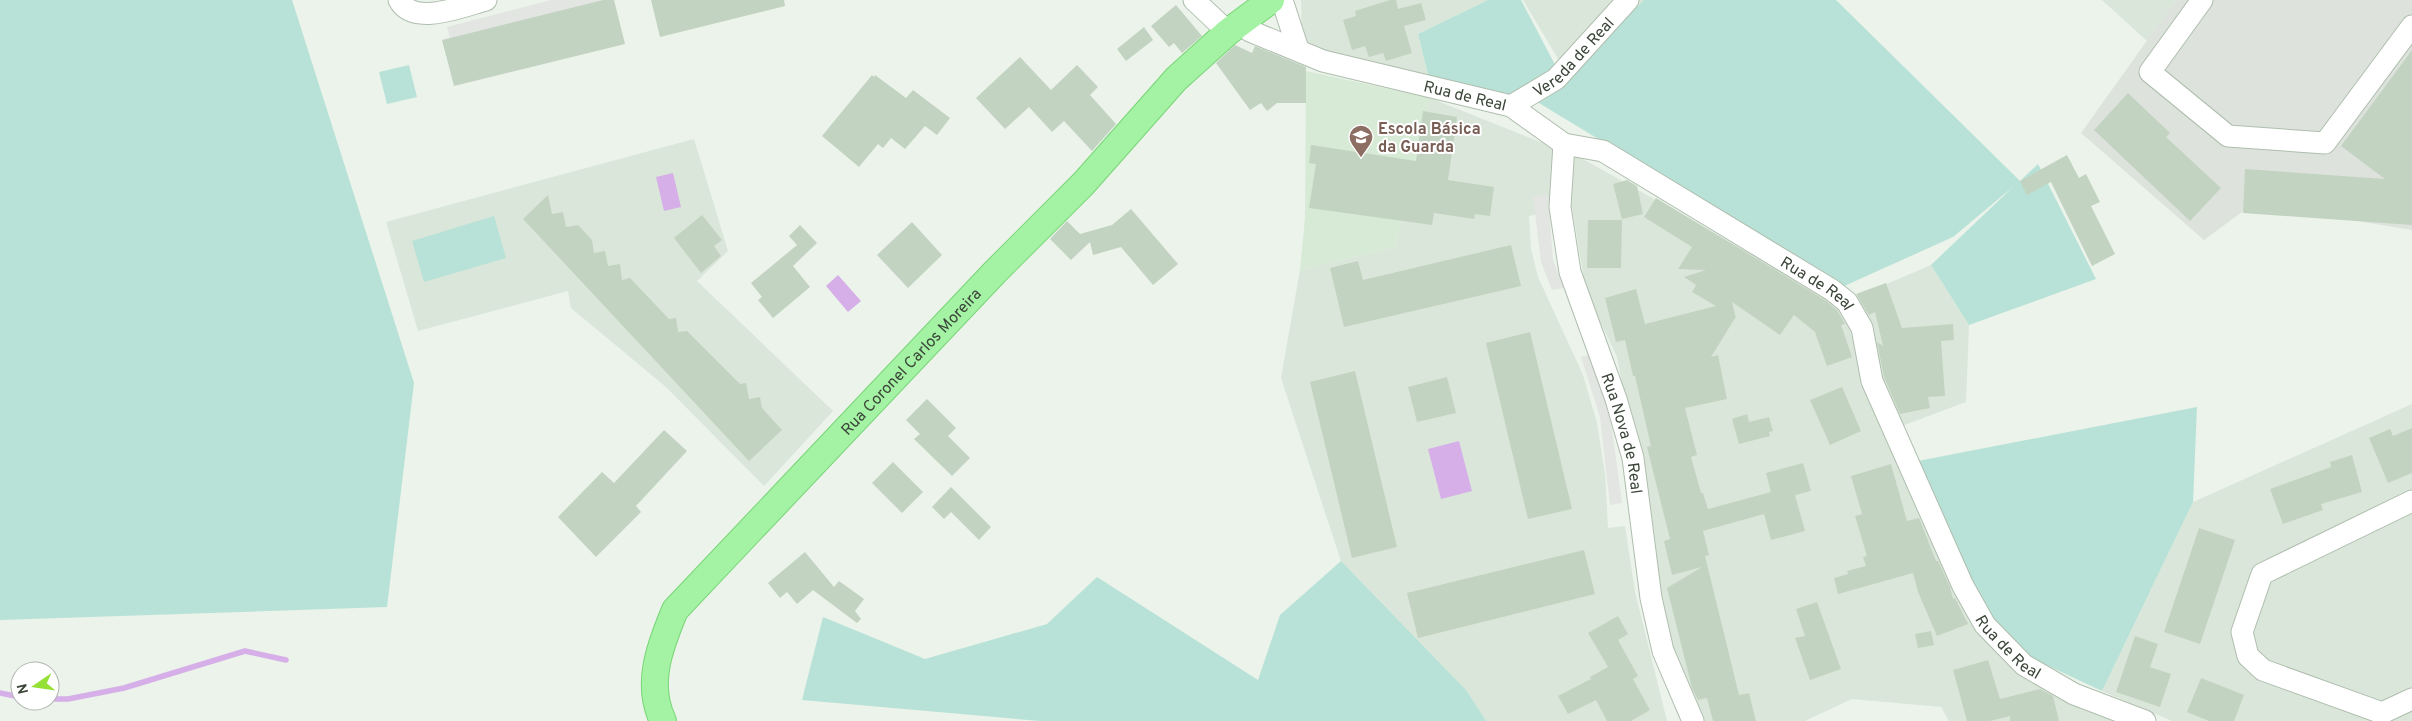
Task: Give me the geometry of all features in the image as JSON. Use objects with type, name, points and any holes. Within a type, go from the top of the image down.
[{"type":"main road","name":"Rua Coronel Carlos Moreira","points":[[663,721],[657,708],[654,675],[662,640],[675,610],[995,272],[1084,183],[1176,79],[1234,28],[1271,0]]},
{"type":"street","points":[[406,7],[426,14],[486,0]]},
{"type":"street","name":"Rua de Real","points":[[1194,0],[1234,28],[1250,30],[1324,61],[1511,106],[1564,144],[1603,151],[1832,290],[1847,302],[1862,328],[1872,381],[1963,586],[1985,626],[2024,665],[2074,694],[2146,721]]},
{"type":"street","points":[[1282,0],[1298,49]]},
{"type":"street","name":"Vereda de Real","points":[[1511,106],[1556,79],[1628,0]]},
{"type":"street","points":[[2202,0],[2150,72],[2228,136],[2325,143],[2412,26]]},
{"type":"street","name":"Rua Nova de Real","points":[[1564,144],[1560,207],[1570,272],[1616,399],[1633,458],[1651,598],[1663,651],[1692,721]]},
{"type":"street","points":[[2412,501],[2262,574],[2242,632],[2248,656],[2263,670],[2382,713],[2412,699]]},
{"type":"shaded area","points":[[0,0],[292,0],[414,383],[387,607],[0,620]]},
{"type":"shaded area","points":[[551,0],[603,0],[450,38],[447,27]]},
{"type":"shaded area","points":[[1301,0],[1488,0],[1418,34],[1430,82],[1353,64],[1302,40]]},
{"type":"shaded area","points":[[1488,0],[1521,0],[1563,80],[1644,0],[1836,0],[2020,181],[2038,164],[2096,279],[1969,325],[1931,265],[2014,186],[1953,237],[1842,287],[1539,103],[1430,82],[1418,34]]},
{"type":"shaded area","points":[[1523,0],[1648,0],[1572,82]]},
{"type":"shaded area","points":[[2102,0],[2176,0],[2147,41]]},
{"type":"shaded area","points":[[2176,0],[2412,0],[2412,230],[2253,204],[2204,240],[2081,133]]},
{"type":"shaded area","points":[[409,65],[417,97],[387,104],[379,72]]},
{"type":"shaded area","name":"Escola Básica da Guarda","points":[[1306,71],[1430,98],[1395,247],[1300,270],[1305,218]]},
{"type":"shaded area","points":[[1430,98],[1583,159],[1840,304],[1931,265],[1969,325],[1966,402],[1899,427],[1981,635],[2122,721],[1949,721],[1941,707],[1852,699],[1805,721],[1702,721],[1666,644],[1647,509],[1617,357],[1586,292],[1572,207],[1529,216],[1531,249],[1538,277],[1583,375],[1597,423],[1605,474],[1608,528],[1625,526],[1635,592],[1667,721],[1486,721],[1467,691],[1341,561],[1281,378],[1300,270],[1395,247]]},
{"type":"shaded area","points":[[694,139],[728,251],[697,281],[833,411],[764,486],[666,387],[571,308],[568,291],[418,331],[386,222]]},
{"type":"shaded area","points":[[673,173],[681,207],[664,211],[656,177]]},
{"type":"shaded area","points":[[1548,193],[1553,260],[1564,288],[1552,290],[1541,262],[1533,197]]},
{"type":"shaded area","points":[[494,216],[506,258],[424,282],[412,241]]},
{"type":"shaded area","points":[[838,275],[861,301],[848,312],[826,286]]},
{"type":"shaded area","points":[[1590,355],[1610,415],[1622,503],[1610,505],[1600,417],[1581,357]]},
{"type":"shaded area","points":[[2412,404],[2412,721],[2172,721],[2102,691],[2193,502]]},
{"type":"shaded area","points":[[2197,407],[2193,502],[2102,691],[2023,654],[1976,599],[1918,461]]},
{"type":"shaded area","points":[[1459,441],[1472,491],[1441,499],[1428,449]]},
{"type":"shaded area","points":[[1341,561],[1467,691],[1486,721],[1040,721],[802,700],[823,617],[925,659],[1047,624],[1097,577],[1258,680],[1280,615]]},
{"type":"building","points":[[603,0],[614,0],[625,44],[454,86],[442,40]]},
{"type":"building","points":[[651,0],[784,0],[785,6],[660,37]]},
{"type":"building","points":[[1390,0],[1396,0],[1398,9],[1421,3],[1426,20],[1404,26],[1412,53],[1386,61],[1383,53],[1369,57],[1365,46],[1352,50],[1343,20],[1356,16],[1355,11]]},
{"type":"building","points":[[1176,5],[1202,36],[1182,53],[1174,43],[1169,47],[1151,26]]},
{"type":"building","points":[[1144,27],[1153,40],[1126,61],[1117,49]]},
{"type":"building","points":[[1235,45],[1252,53],[1255,46],[1306,67],[1306,103],[1277,103],[1267,111],[1261,103],[1250,110],[1216,63]]},
{"type":"building","points":[[2412,50],[2412,225],[2243,213],[2245,169],[2385,179],[2341,146]]},
{"type":"building","points":[[1020,57],[1051,90],[1077,65],[1098,87],[1090,95],[1116,124],[1092,151],[1064,121],[1052,132],[1029,107],[1005,129],[976,98]]},
{"type":"building","points":[[872,75],[874,77],[875,75],[906,98],[913,90],[950,118],[937,135],[925,126],[905,149],[891,138],[883,148],[878,144],[859,167],[822,136]]},
{"type":"building","points":[[2128,93],[2170,133],[2166,137],[2221,188],[2190,221],[2094,130]]},
{"type":"building","points":[[1423,111],[1457,117],[1448,180],[1494,187],[1490,216],[1475,214],[1474,219],[1434,213],[1432,225],[1309,208],[1316,164],[1309,163],[1311,145],[1416,161]]},
{"type":"building","points":[[2067,155],[2079,178],[2086,174],[2100,202],[2091,206],[2115,254],[2092,266],[2051,182],[2027,195],[2020,181]]},
{"type":"building","points":[[1627,180],[1637,186],[1643,214],[1622,219],[1613,184]]},
{"type":"building","points":[[548,195],[552,214],[563,212],[566,227],[578,225],[592,240],[594,253],[605,251],[608,266],[620,264],[622,280],[630,278],[669,319],[676,318],[678,332],[687,331],[740,384],[746,383],[749,399],[760,397],[762,408],[782,430],[749,461],[523,219]]},
{"type":"building","points":[[1656,198],[1825,300],[1837,310],[1845,324],[1841,325],[1852,357],[1827,366],[1815,332],[1794,315],[1780,335],[1732,302],[1736,319],[1711,357],[1718,355],[1727,399],[1685,408],[1697,455],[1691,457],[1701,493],[1703,493],[1708,509],[1771,492],[1766,473],[1803,463],[1811,491],[1795,495],[1805,531],[1771,540],[1764,514],[1703,531],[1709,555],[1705,556],[1739,695],[1749,693],[1756,721],[1713,721],[1707,698],[1698,700],[1692,688],[1667,588],[1702,567],[1672,575],[1664,541],[1670,539],[1647,447],[1651,446],[1635,376],[1633,376],[1625,340],[1616,342],[1605,298],[1636,289],[1645,324],[1716,306],[1692,292],[1696,285],[1684,277],[1706,270],[1678,269],[1692,247],[1644,217]]},
{"type":"building","points":[[1131,209],[1178,264],[1153,285],[1121,247],[1093,255],[1090,242],[1071,260],[1050,239],[1067,221],[1080,234],[1112,225]]},
{"type":"building","points":[[702,215],[722,240],[714,246],[721,256],[701,273],[674,238]]},
{"type":"building","points":[[1588,220],[1622,220],[1621,268],[1587,268]]},
{"type":"building","points":[[912,222],[942,255],[908,288],[877,255]]},
{"type":"building","points":[[800,225],[817,243],[793,266],[810,287],[773,318],[758,300],[762,297],[751,283],[797,245],[789,236]]},
{"type":"building","points":[[1511,245],[1521,286],[1344,327],[1330,268],[1358,261],[1363,280]]},
{"type":"building","points":[[1886,283],[1902,328],[1953,324],[1954,340],[1941,341],[1945,396],[1928,397],[1930,408],[1900,414],[1884,377],[1877,342],[1883,346],[1875,312],[1869,315],[1856,294]]},
{"type":"building","points":[[1530,332],[1572,509],[1528,519],[1486,343]]},
{"type":"building","points":[[1355,371],[1397,547],[1352,558],[1310,382]]},
{"type":"building","points":[[1447,377],[1456,413],[1417,422],[1408,387]]},
{"type":"building","points":[[1842,387],[1861,431],[1830,445],[1810,400]]},
{"type":"building","points":[[927,399],[956,428],[948,436],[970,458],[952,476],[914,439],[920,434],[906,420]]},
{"type":"building","points":[[1747,414],[1749,422],[1769,417],[1773,431],[1769,432],[1770,436],[1739,444],[1732,419]]},
{"type":"building","points":[[2412,428],[2412,473],[2388,483],[2369,438],[2390,429],[2393,436]]},
{"type":"building","points":[[664,430],[687,451],[636,506],[641,512],[596,557],[558,517],[602,472],[614,483]]},
{"type":"building","points":[[2352,455],[2362,492],[2321,504],[2323,510],[2283,524],[2270,489],[2331,467],[2330,462]]},
{"type":"building","points":[[893,462],[923,492],[902,513],[872,483]]},
{"type":"building","points":[[1891,464],[1907,521],[1919,518],[1936,561],[1938,561],[1950,587],[1953,599],[1955,598],[1968,624],[1937,636],[1918,592],[1913,573],[1838,594],[1834,578],[1848,574],[1847,571],[1866,566],[1863,557],[1867,556],[1855,516],[1862,514],[1851,476]]},
{"type":"building","points":[[951,487],[991,527],[979,540],[951,512],[944,519],[932,507]]},
{"type":"building","points":[[2199,528],[2235,540],[2200,644],[2164,632]]},
{"type":"building","points":[[1584,550],[1595,594],[1418,638],[1407,593]]},
{"type":"building","points":[[805,552],[834,587],[839,581],[864,599],[855,611],[861,619],[857,623],[813,590],[797,604],[787,592],[780,598],[768,583]]},
{"type":"building","points":[[1817,602],[1841,669],[1810,680],[1795,638],[1805,636],[1796,609]]},
{"type":"building","points":[[1618,616],[1628,634],[1618,640],[1638,676],[1633,679],[1650,710],[1631,721],[1607,721],[1596,700],[1568,714],[1558,696],[1591,679],[1590,677],[1608,667],[1588,633]]},
{"type":"building","points":[[1931,631],[1934,645],[1918,648],[1915,634]]},
{"type":"building","points":[[2135,636],[2158,644],[2150,667],[2171,674],[2160,707],[2116,692]]},
{"type":"building","points":[[1988,660],[2000,699],[2040,689],[2053,696],[2059,721],[2010,721],[2010,716],[1990,721],[1967,721],[1953,670]]},
{"type":"building","points":[[2201,678],[2244,695],[2234,721],[2209,721],[2187,712]]},
{"type":"waterway","points":[[60,699],[124,688],[245,651],[286,660]]},
{"type":"waterway","points":[[0,693],[10,695]]},
{"type":"place","name":"Escola Básica da Guarda","points":[[1361,158]]}]
